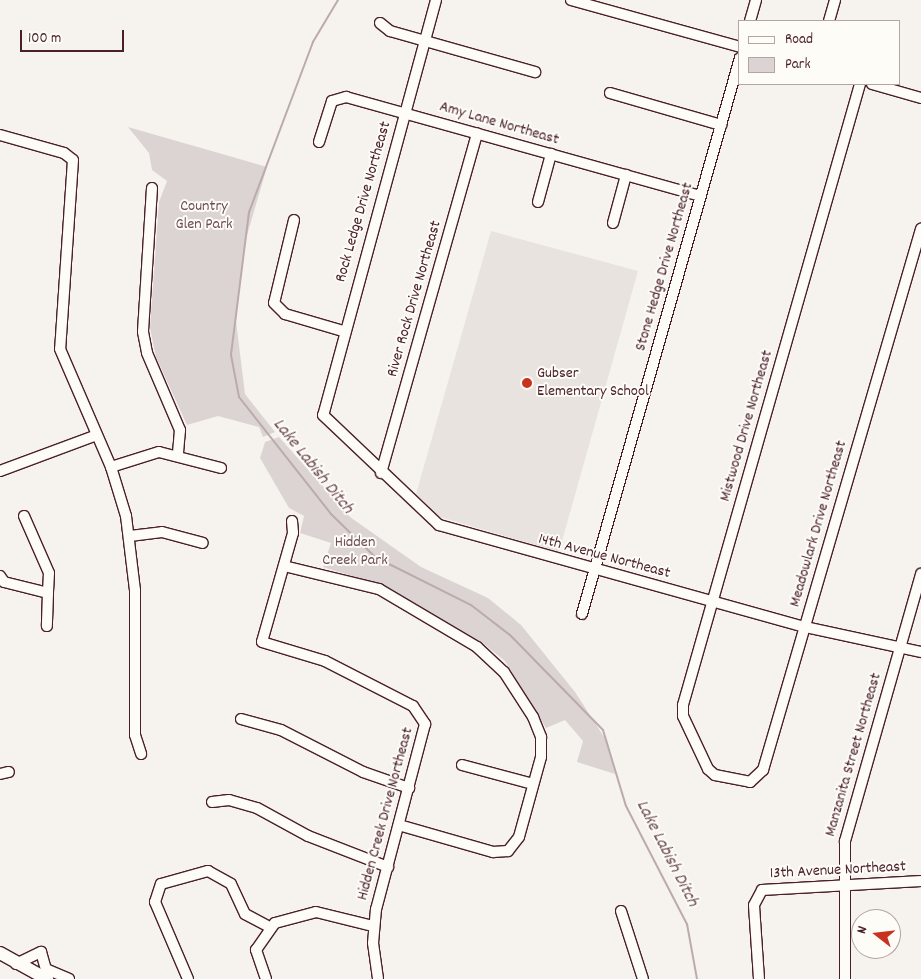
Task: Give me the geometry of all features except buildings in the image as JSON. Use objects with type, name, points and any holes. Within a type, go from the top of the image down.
[{"type":"main road","points":[[0,954],[47,979]]},
{"type":"street","name":"Rock Ledge Drive Northeast","points":[[322,412],[436,0]]},
{"type":"street","points":[[572,0],[738,46]]},
{"type":"street","points":[[750,20],[756,0]]},
{"type":"street","points":[[829,20],[835,0]]},
{"type":"street","points":[[380,23],[390,31],[535,72]]},
{"type":"street","name":"Stone Hedge Drive Northeast","points":[[582,614],[738,65]]},
{"type":"street","name":"Mistwood Drive Northeast","points":[[710,772],[682,711],[860,85]]},
{"type":"street","points":[[876,85],[921,98]]},
{"type":"street","points":[[610,93],[721,125]]},
{"type":"street","name":"Amy Lane Northeast","points":[[319,142],[330,105],[338,97],[404,113],[700,196]]},
{"type":"street","name":"River Rock Drive Northeast","points":[[381,472],[477,133]]},
{"type":"street","points":[[0,135],[64,153],[72,160],[60,348],[111,467],[130,536],[135,590],[135,735],[141,754]]},
{"type":"street","points":[[538,202],[551,154]]},
{"type":"street","points":[[613,223],[626,175]]},
{"type":"street","points":[[152,188],[143,337],[180,430],[178,455]]},
{"type":"street","points":[[294,220],[274,303],[285,314],[343,331]]},
{"type":"street","name":"Meadowlark Drive Northeast","points":[[710,772],[745,782],[760,776],[921,229]]},
{"type":"street","name":"14th Avenue Northeast","points":[[322,412],[381,472],[439,525],[594,570],[805,627],[921,652]]},
{"type":"street","points":[[0,471],[97,435]]},
{"type":"street","points":[[111,467],[148,453],[178,455],[221,468]]},
{"type":"street","points":[[24,516],[49,573],[47,626]]},
{"type":"street","points":[[292,521],[284,566],[379,589],[492,658],[523,700],[541,737],[533,784],[519,837],[508,851],[493,852],[399,825]]},
{"type":"street","points":[[130,536],[162,532],[203,543]]},
{"type":"street","name":"Hidden Creek Drive Northeast","points":[[284,566],[262,642],[318,658],[420,712],[425,732],[373,926],[378,979]]},
{"type":"street","name":"Manzanita Street Northeast","points":[[845,979],[842,885],[845,841],[921,574]]},
{"type":"street","points":[[0,576],[4,582],[48,594]]},
{"type":"street","points":[[241,719],[281,730],[355,768],[409,788]]},
{"type":"street","points":[[462,764],[533,784]]},
{"type":"street","points":[[212,802],[229,800],[257,808],[308,836],[388,867]]},
{"type":"street","points":[[188,979],[155,902],[161,884],[208,871],[231,884],[245,914],[269,927]]},
{"type":"street","name":"13th Avenue Northeast","points":[[759,979],[754,912],[758,895],[772,887],[921,881]]},
{"type":"street","points":[[621,911],[643,979]]},
{"type":"street","points":[[266,979],[256,950],[269,927],[316,912],[373,926]]},
{"type":"street","points":[[16,964],[41,952],[46,969],[69,979]]},
{"type":"shaded area","name":"Gubser Elementary School","points":[[491,231],[638,271],[559,552],[440,517],[416,494]]},
{"type":"green space","name":"Country Glen Park","points":[[128,127],[267,167],[245,242],[236,321],[245,394],[275,432],[263,437],[259,427],[218,416],[187,425],[156,357],[150,328],[159,202],[167,181],[152,170],[149,153]]},
{"type":"green space","name":"Hidden Creek Park","points":[[279,437],[350,517],[421,567],[488,598],[521,625],[575,692],[608,743],[615,774],[577,762],[583,741],[565,720],[546,728],[505,661],[484,644],[378,584],[323,567],[331,543],[300,533],[304,516],[289,508],[260,458],[265,442]]},
{"type":"waterway","name":"Lake Labish Ditch","points":[[338,0],[313,42],[249,212],[231,355],[239,397],[331,514],[375,557],[471,605],[510,635],[603,730],[626,806],[687,924],[697,979]]},
{"type":"place","name":"Gubser Elementary School","points":[[527,383]]}]
